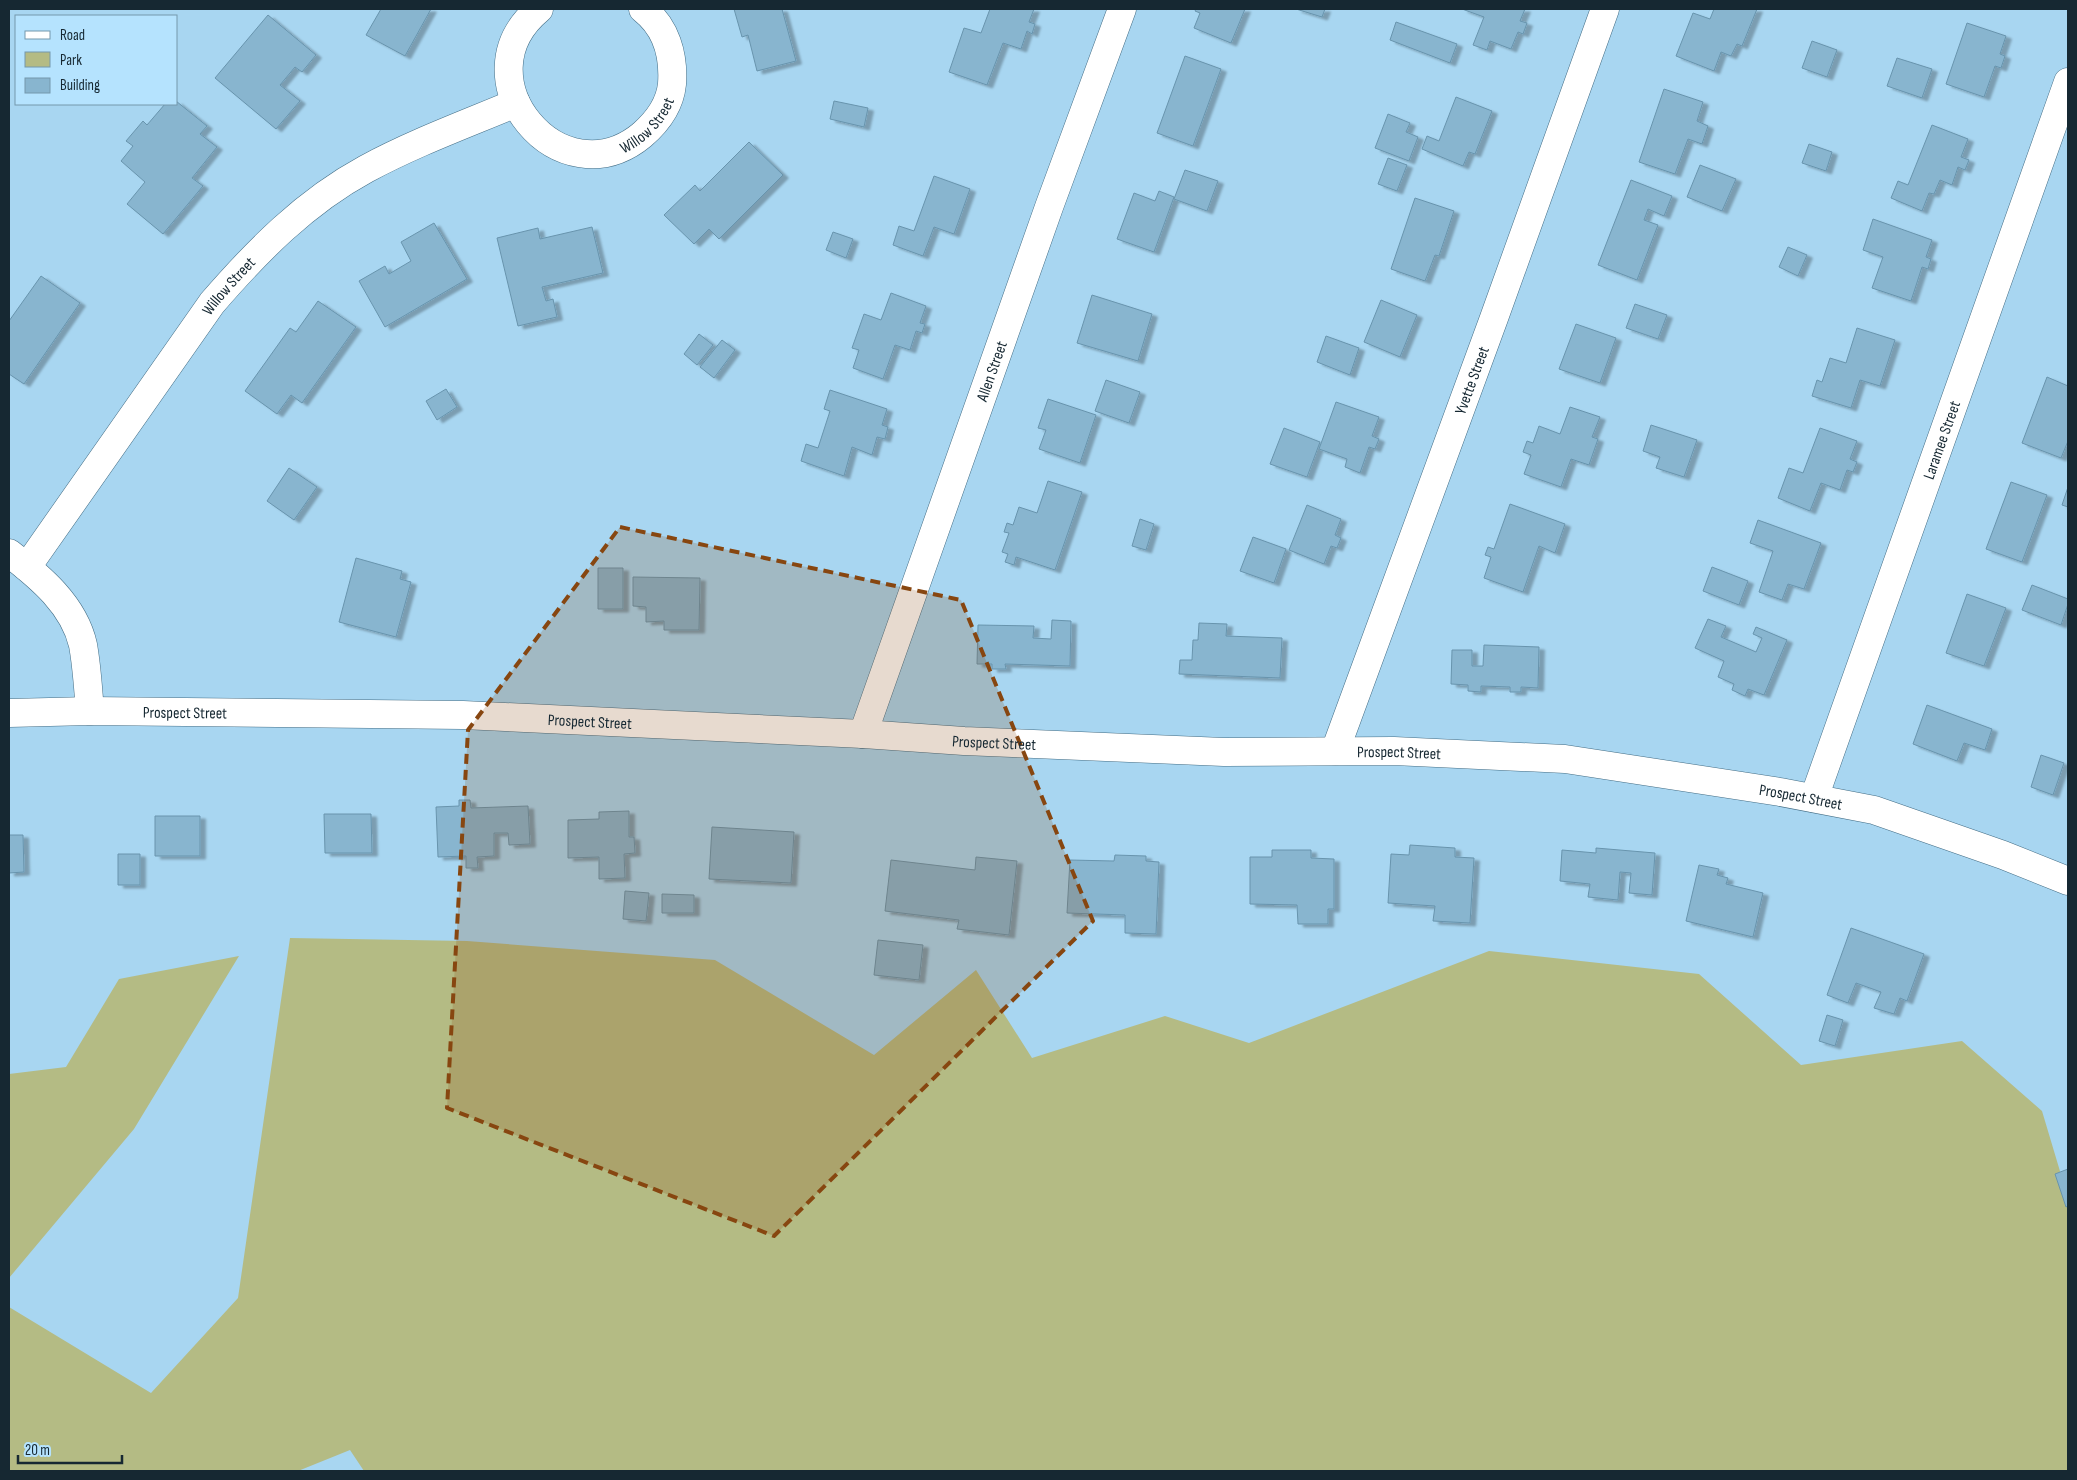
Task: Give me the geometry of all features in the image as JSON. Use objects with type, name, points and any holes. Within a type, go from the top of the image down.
[{"type":"street","name":"Willow Street","points":[[539,9],[523,26],[515,40],[509,72],[511,88],[523,117],[533,130],[546,140],[576,152],[608,152],[637,139],[654,123],[667,103],[672,87],[671,55],[666,40],[658,26],[643,9]]},
{"type":"street","name":"Allen Street","points":[[863,734],[1049,207],[1122,9]]},
{"type":"street","name":"Yvette Street","points":[[1335,751],[1605,9]]},
{"type":"street","name":"Laramee Street","points":[[1814,798],[2068,82]]},
{"type":"street","name":"Willow Street","points":[[18,560],[212,303],[245,264],[282,228],[322,197],[365,170],[411,147],[516,103]]},
{"type":"street","points":[[18,560],[55,594],[72,617],[82,644],[90,711]]},
{"type":"street","name":"Prospect Street","points":[[9,713],[90,711],[463,715],[863,734],[964,741],[1224,752],[1394,751],[1565,759],[1814,798],[1874,810],[2003,855],[2068,881]]},
{"type":"highlighted area","points":[[620,527],[961,600],[1093,921],[774,1236],[447,1108],[468,730]]},
{"type":"green space","points":[[290,938],[467,941],[715,960],[874,1055],[976,970],[1032,1058],[1165,1016],[1249,1043],[1489,951],[1699,974],[1801,1065],[1962,1041],[2042,1111],[2068,1198],[2068,1471],[364,1471],[350,1450],[298,1471],[9,1471],[9,1307],[151,1393],[238,1298]]},
{"type":"green space","points":[[239,956],[134,1129],[9,1278],[9,1074],[66,1067],[119,979]]},
{"type":"building","points":[[381,9],[431,9],[405,56],[366,35]]},
{"type":"building","points":[[734,9],[782,9],[796,61],[757,71],[748,35],[742,37]]},
{"type":"building","points":[[990,9],[1034,9],[1029,22],[1035,24],[1032,34],[1027,31],[1021,49],[1003,43],[987,85],[949,72],[964,28],[981,33]]},
{"type":"building","points":[[1196,9],[1245,9],[1231,43],[1194,28],[1200,13],[1195,11]]},
{"type":"building","points":[[1296,9],[1325,9],[1322,17]]},
{"type":"building","points":[[1462,9],[1525,9],[1520,21],[1527,23],[1523,34],[1518,32],[1511,49],[1490,41],[1487,50],[1473,45],[1484,17]]},
{"type":"building","points":[[1714,9],[1757,9],[1742,46],[1737,44],[1731,56],[1721,52],[1714,71],[1676,56],[1693,13],[1710,19]]},
{"type":"building","points":[[268,15],[316,55],[302,72],[295,67],[280,85],[300,101],[276,129],[215,78]]},
{"type":"building","points":[[1396,22],[1457,44],[1450,63],[1390,40]]},
{"type":"building","points":[[1967,23],[2006,36],[2000,54],[2005,56],[2001,68],[1995,66],[1984,97],[1946,84]]},
{"type":"building","points":[[1812,41],[1837,50],[1827,77],[1802,68]]},
{"type":"building","points":[[1185,56],[1221,69],[1193,146],[1157,133]]},
{"type":"building","points":[[1897,58],[1932,69],[1922,98],[1887,86]]},
{"type":"building","points":[[1664,89],[1703,102],[1697,121],[1708,126],[1702,144],[1688,139],[1675,174],[1639,162]]},
{"type":"building","points":[[1456,97],[1492,111],[1475,154],[1469,152],[1463,166],[1422,149],[1427,136],[1439,141]]},
{"type":"building","points":[[834,101],[868,108],[864,127],[830,119]]},
{"type":"building","points":[[178,103],[207,126],[200,134],[217,147],[192,178],[203,186],[163,234],[127,204],[145,182],[121,161],[133,146],[126,141],[143,121],[147,125],[164,105],[178,105]]},
{"type":"building","points":[[1388,114],[1410,123],[1406,132],[1418,137],[1409,161],[1375,148]]},
{"type":"building","points":[[1932,125],[1968,139],[1961,157],[1969,160],[1965,170],[1958,167],[1952,185],[1940,180],[1934,194],[1929,193],[1922,211],[1891,198],[1898,181],[1908,185]]},
{"type":"building","points":[[749,142],[783,175],[719,239],[709,229],[694,244],[664,215],[695,185],[700,191]]},
{"type":"building","points":[[1809,144],[1832,152],[1826,171],[1802,163]]},
{"type":"building","points":[[1388,158],[1407,165],[1397,191],[1378,184]]},
{"type":"building","points":[[1700,165],[1736,179],[1722,211],[1687,197]]},
{"type":"building","points":[[1185,170],[1218,181],[1207,211],[1174,199]]},
{"type":"building","points":[[934,176],[970,189],[954,234],[934,227],[923,256],[893,245],[899,226],[914,231]]},
{"type":"building","points":[[1631,180],[1672,196],[1664,216],[1648,209],[1644,220],[1658,225],[1637,280],[1598,265]]},
{"type":"building","points":[[1159,191],[1174,197],[1154,252],[1117,239],[1134,193],[1155,201]]},
{"type":"building","points":[[1415,198],[1454,211],[1439,256],[1435,255],[1425,281],[1391,269]]},
{"type":"building","points":[[1873,219],[1932,240],[1926,257],[1931,259],[1928,269],[1922,267],[1911,301],[1872,288],[1883,257],[1863,250]]},
{"type":"building","points":[[434,223],[467,279],[385,327],[359,281],[385,266],[389,274],[411,261],[401,242]]},
{"type":"building","points":[[592,227],[603,273],[542,287],[546,301],[553,299],[557,317],[518,326],[497,238],[538,228],[540,239]]},
{"type":"building","points":[[833,232],[853,239],[846,258],[826,250]]},
{"type":"building","points":[[1788,247],[1807,255],[1798,276],[1779,267]]},
{"type":"building","points":[[41,276],[80,303],[24,384],[9,374],[9,321]]},
{"type":"building","points":[[891,293],[926,306],[920,323],[925,324],[922,333],[916,331],[910,350],[895,345],[883,379],[853,368],[859,350],[852,348],[864,314],[881,320]]},
{"type":"building","points":[[1092,295],[1152,314],[1138,361],[1077,343]]},
{"type":"building","points":[[1381,300],[1417,315],[1400,357],[1364,342]]},
{"type":"building","points":[[318,301],[356,327],[302,403],[291,395],[277,414],[245,391],[290,328],[296,332]]},
{"type":"building","points":[[1635,304],[1667,315],[1658,339],[1626,328]]},
{"type":"building","points":[[1576,324],[1616,338],[1600,383],[1559,369]]},
{"type":"building","points":[[1857,328],[1895,340],[1880,386],[1860,380],[1851,408],[1812,396],[1817,380],[1822,382],[1830,358],[1846,363]]},
{"type":"building","points":[[699,334],[713,345],[697,365],[684,354]]},
{"type":"building","points":[[1326,336],[1359,348],[1350,375],[1317,362]]},
{"type":"building","points":[[722,340],[735,350],[714,378],[700,367]]},
{"type":"building","points":[[2047,377],[2068,386],[2068,441],[2061,458],[2022,443]]},
{"type":"building","points":[[1106,380],[1140,392],[1129,423],[1095,411]]},
{"type":"building","points":[[446,389],[457,407],[437,420],[426,401]]},
{"type":"building","points":[[830,390],[887,409],[882,425],[888,427],[885,439],[877,437],[872,455],[852,447],[844,476],[801,461],[806,444],[818,448],[830,411],[824,409]]},
{"type":"building","points":[[1048,399],[1096,415],[1080,463],[1039,449],[1046,430],[1038,428]]},
{"type":"building","points":[[1336,402],[1379,417],[1372,436],[1379,439],[1375,449],[1369,447],[1360,473],[1345,467],[1347,459],[1319,449]]},
{"type":"building","points":[[1570,407],[1600,417],[1592,437],[1598,439],[1589,465],[1571,459],[1561,487],[1524,474],[1531,455],[1523,452],[1527,441],[1533,443],[1539,426],[1560,434]]},
{"type":"building","points":[[1651,425],[1697,440],[1684,477],[1656,468],[1660,457],[1643,451]]},
{"type":"building","points":[[1284,428],[1320,442],[1307,477],[1270,464]]},
{"type":"building","points":[[1820,428],[1857,441],[1850,459],[1857,462],[1853,472],[1847,470],[1840,490],[1821,483],[1810,511],[1778,498],[1789,468],[1803,473]]},
{"type":"building","points":[[289,468],[317,487],[294,520],[267,501]]},
{"type":"building","points":[[1048,481],[1082,492],[1055,570],[1016,557],[1014,565],[1005,562],[1008,554],[1002,552],[1009,533],[1004,532],[1007,523],[1013,525],[1019,507],[1037,513]]},
{"type":"building","points":[[2011,482],[2047,495],[2022,562],[1986,549]]},
{"type":"building","points":[[2068,487],[2068,507],[2062,505]]},
{"type":"building","points":[[1510,504],[1565,524],[1555,553],[1539,546],[1523,592],[1484,578],[1491,557],[1485,555],[1488,547],[1494,549]]},
{"type":"building","points":[[1307,505],[1341,519],[1335,535],[1341,538],[1337,548],[1331,546],[1324,564],[1289,550]]},
{"type":"building","points":[[1140,519],[1154,524],[1146,550],[1132,546]]},
{"type":"building","points":[[1758,520],[1821,543],[1804,589],[1788,584],[1782,600],[1759,592],[1773,551],[1750,543]]},
{"type":"building","points":[[1253,537],[1286,549],[1274,583],[1240,571]]},
{"type":"building","points":[[356,558],[402,571],[400,579],[411,582],[396,637],[339,622]]},
{"type":"building","points":[[1712,567],[1748,581],[1739,605],[1703,591]]},
{"type":"building","points":[[598,568],[623,568],[623,609],[598,609]]},
{"type":"building","points":[[633,577],[700,578],[699,630],[664,630],[664,621],[646,622],[646,607],[633,606]]},
{"type":"building","points":[[2032,585],[2068,599],[2061,625],[2022,610]]},
{"type":"building","points":[[1967,594],[2006,608],[1984,666],[1946,653]]},
{"type":"building","points":[[1708,619],[1726,626],[1721,637],[1756,652],[1762,638],[1753,634],[1756,627],[1787,640],[1764,695],[1748,689],[1745,696],[1732,690],[1734,684],[1718,677],[1724,661],[1695,648]]},
{"type":"building","points":[[1052,620],[1071,621],[1070,666],[1005,664],[1006,669],[992,669],[992,664],[977,664],[978,625],[1034,626],[1033,638],[1051,639]]},
{"type":"building","points":[[1199,623],[1227,624],[1226,636],[1282,638],[1280,678],[1179,674],[1180,660],[1192,660],[1193,640],[1198,640]]},
{"type":"building","points":[[1484,645],[1539,647],[1538,688],[1521,687],[1521,692],[1510,692],[1510,687],[1481,686],[1481,692],[1468,691],[1468,685],[1451,684],[1452,650],[1472,650],[1472,666],[1483,666]]},
{"type":"building","points":[[1927,705],[1992,729],[1985,750],[1964,743],[1957,761],[1913,744]]},
{"type":"building","points":[[2041,755],[2064,763],[2053,795],[2031,787]]},
{"type":"building","points":[[459,800],[470,800],[471,808],[528,806],[530,844],[509,845],[508,833],[494,833],[494,856],[477,857],[478,868],[466,868],[466,856],[438,857],[436,807],[459,806]]},
{"type":"building","points":[[629,811],[629,837],[634,837],[635,853],[624,854],[625,878],[599,879],[599,857],[568,858],[568,820],[599,819],[599,812]]},
{"type":"building","points":[[324,814],[371,814],[372,853],[325,853]]},
{"type":"building","points":[[155,816],[200,816],[200,856],[155,856]]},
{"type":"building","points":[[712,827],[794,832],[791,883],[709,879]]},
{"type":"building","points":[[9,835],[23,835],[24,872],[9,873]]},
{"type":"building","points":[[1410,845],[1455,848],[1455,857],[1474,858],[1470,923],[1433,921],[1435,906],[1388,903],[1391,854],[1409,855]]},
{"type":"building","points":[[1596,848],[1655,853],[1652,895],[1629,893],[1631,873],[1620,872],[1618,900],[1588,897],[1590,884],[1560,881],[1562,850],[1596,853]]},
{"type":"building","points":[[1272,850],[1311,850],[1311,858],[1334,859],[1334,909],[1328,909],[1328,924],[1298,924],[1297,905],[1250,904],[1250,857],[1272,857]]},
{"type":"building","points":[[118,854],[140,854],[140,885],[118,885]]},
{"type":"building","points":[[1115,855],[1146,856],[1146,861],[1159,862],[1156,934],[1125,933],[1125,915],[1067,913],[1070,860],[1114,861]]},
{"type":"building","points":[[976,857],[1017,861],[1009,935],[957,929],[959,920],[885,911],[891,860],[975,870]]},
{"type":"building","points":[[1699,865],[1719,869],[1717,875],[1728,878],[1726,884],[1763,893],[1753,937],[1686,921]]},
{"type":"building","points":[[625,891],[649,893],[646,921],[623,919]]},
{"type":"building","points":[[662,894],[694,895],[694,913],[662,913]]},
{"type":"building","points":[[1851,928],[1924,954],[1907,1001],[1900,998],[1894,1014],[1874,1008],[1881,992],[1856,983],[1848,1003],[1827,995]]},
{"type":"building","points":[[878,940],[923,945],[919,980],[874,975]]},
{"type":"building","points":[[1827,1015],[1843,1020],[1835,1046],[1819,1041]]},
{"type":"building","points":[[2068,1169],[2068,1206],[2066,1207],[2055,1174]]}]
